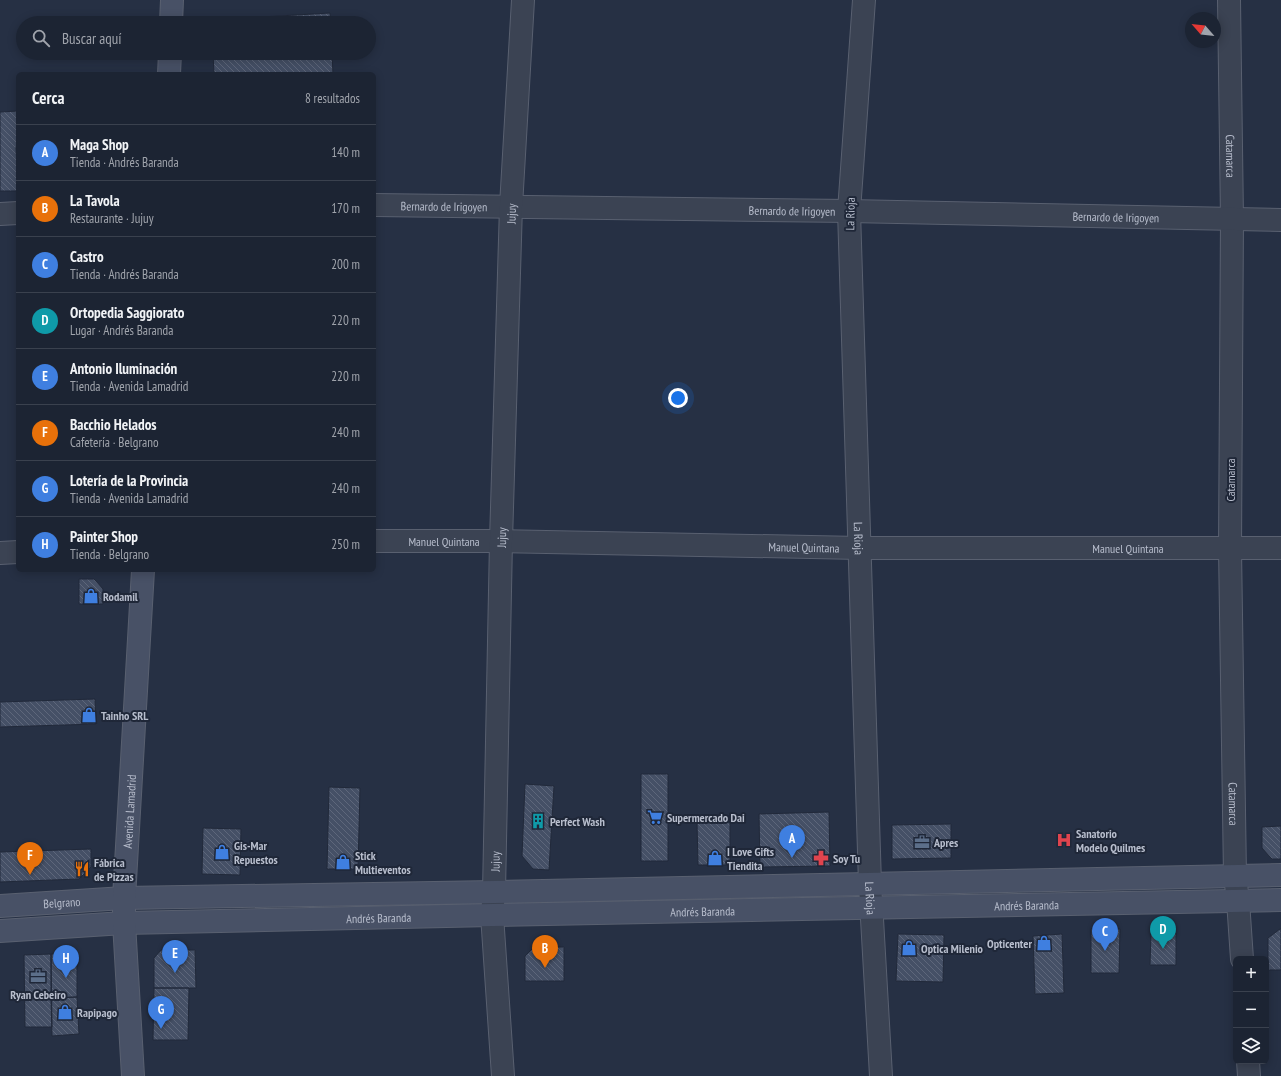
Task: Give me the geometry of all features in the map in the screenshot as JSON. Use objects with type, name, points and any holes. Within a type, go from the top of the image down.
[{"type":"main road","points":[[171,16],[172,0]]},
{"type":"main road","points":[[169,72],[170,60]]},
{"type":"main road","name":"Avenida Lamadrid","points":[[133,1076],[124,923],[124,898],[143,572]]},
{"type":"main road","name":"Andrés Baranda","points":[[124,898],[494,892],[1281,875]]},
{"type":"main road","name":"Belgrano","points":[[0,906],[124,898]]},
{"type":"main road","name":"Andrés Baranda","points":[[124,923],[1281,900]]},
{"type":"main road","name":"Belgrano","points":[[0,931],[124,923]]},
{"type":"street","name":"Jujuy","points":[[503,1076],[492,915],[494,892],[501,541],[511,206],[523,0]]},
{"type":"street","name":"La Rioja","points":[[864,0],[849,212],[870,884],[880,1076]]},
{"type":"street","name":"Catamarca","points":[[1229,0],[1232,219],[1230,549],[1235,876],[1242,956]]},
{"type":"street","name":"Bernardo de Irigoyen","points":[[376,205],[511,206],[1281,220]]},
{"type":"street","points":[[0,214],[16,213]]},
{"type":"street","name":"Manuel Quintana","points":[[376,542],[501,541],[860,548],[1281,548]]},
{"type":"street","points":[[0,553],[16,552]]},
{"type":"street","points":[[1248,1064],[1249,1076]]},
{"type":"building","points":[[330,13],[330,16],[279,16]]},
{"type":"building","points":[[213,60],[332,60],[333,72],[214,72]]},
{"type":"building","points":[[16,111],[16,191],[0,191],[0,112]]},
{"type":"building","name":"Rodamil","points":[[79,579],[94,579],[103,589],[103,604],[79,604]]},
{"type":"building","points":[[95,699],[96,724],[0,727],[0,702]]},
{"type":"building","name":"Supermercado Dai","points":[[641,774],[668,774],[668,861],[641,861]]},
{"type":"building","name":"Perfect Wash","points":[[525,784],[554,786],[549,870],[533,869],[522,856]]},
{"type":"building","points":[[329,787],[360,788],[358,869],[327,869]]},
{"type":"building","points":[[829,812],[830,866],[760,867],[759,814]]},
{"type":"building","points":[[697,822],[730,822],[730,865],[698,865]]},
{"type":"building","name":"Apres","points":[[951,824],[951,858],[892,859],[892,825]]},
{"type":"building","points":[[1281,826],[1281,859],[1272,859],[1262,848],[1262,827]]},
{"type":"building","name":"Gis-Mar Repuestos","points":[[203,828],[241,829],[240,875],[202,874]]},
{"type":"building","points":[[91,849],[91,867],[79,879],[0,882],[0,852]]},
{"type":"building","points":[[1091,929],[1120,929],[1119,973],[1091,973]]},
{"type":"building","points":[[1281,929],[1281,970],[1269,970],[1268,938]]},
{"type":"building","points":[[1151,933],[1176,933],[1176,965],[1150,965]]},
{"type":"building","points":[[898,934],[944,935],[943,982],[896,981]]},
{"type":"building","points":[[1062,934],[1064,993],[1035,994],[1033,936]]},
{"type":"building","points":[[534,947],[564,947],[564,981],[525,981],[525,956]]},
{"type":"building","points":[[161,950],[195,950],[196,988],[154,988],[154,958]]},
{"type":"building","points":[[51,954],[68,954],[77,962],[77,997],[51,998]]},
{"type":"building","name":"Ryan Cebeiro","points":[[51,954],[52,1027],[25,1027],[24,955]]},
{"type":"building","points":[[154,988],[189,988],[188,1040],[153,1040]]},
{"type":"building","name":"Rapipago","points":[[77,997],[79,1034],[52,1036],[51,998]]},
{"type":"place","name":"Rodamil","points":[[91,596]]},
{"type":"place","name":"Tainho SRL","points":[[89,715]]},
{"type":"place","name":"Supermercado Dai","points":[[655,817]]},
{"type":"place","name":"Perfect Wash","points":[[538,821]]},
{"type":"place","name":"Sanatorio Modelo Quilmes","points":[[1064,840]]},
{"type":"place","name":"Apres","points":[[922,842]]},
{"type":"place","name":"Gis-Mar Repuestos","points":[[222,852]]},
{"type":"place","name":"I Love Gifts Tiendita","points":[[715,858]]},
{"type":"place","name":"Maga Shop","points":[[792,858]]},
{"type":"place","name":"Soy Tu","points":[[821,858]]},
{"type":"place","name":"Stick Multieventos","points":[[343,862]]},
{"type":"place","name":"Fábrica de Pizzas","points":[[82,869]]},
{"type":"place","name":"Bacchio Helados","points":[[30,875]]},
{"type":"place","name":"Opticenter","points":[[1044,943]]},
{"type":"place","name":"Optica Milenio","points":[[909,948]]},
{"type":"place","name":"Ortopedia Saggiorato","points":[[1163,949]]},
{"type":"place","name":"Castro","points":[[1105,951]]},
{"type":"place","name":"La Tavola","points":[[545,968]]},
{"type":"place","name":"Antonio Iluminación","points":[[175,973]]},
{"type":"place","name":"Ryan Cebeiro","points":[[38,976]]},
{"type":"place","name":"Painter Shop","points":[[66,978]]},
{"type":"place","name":"Rapipago","points":[[65,1012]]},
{"type":"place","name":"Lotería de la Provincia","points":[[161,1029]]}]
